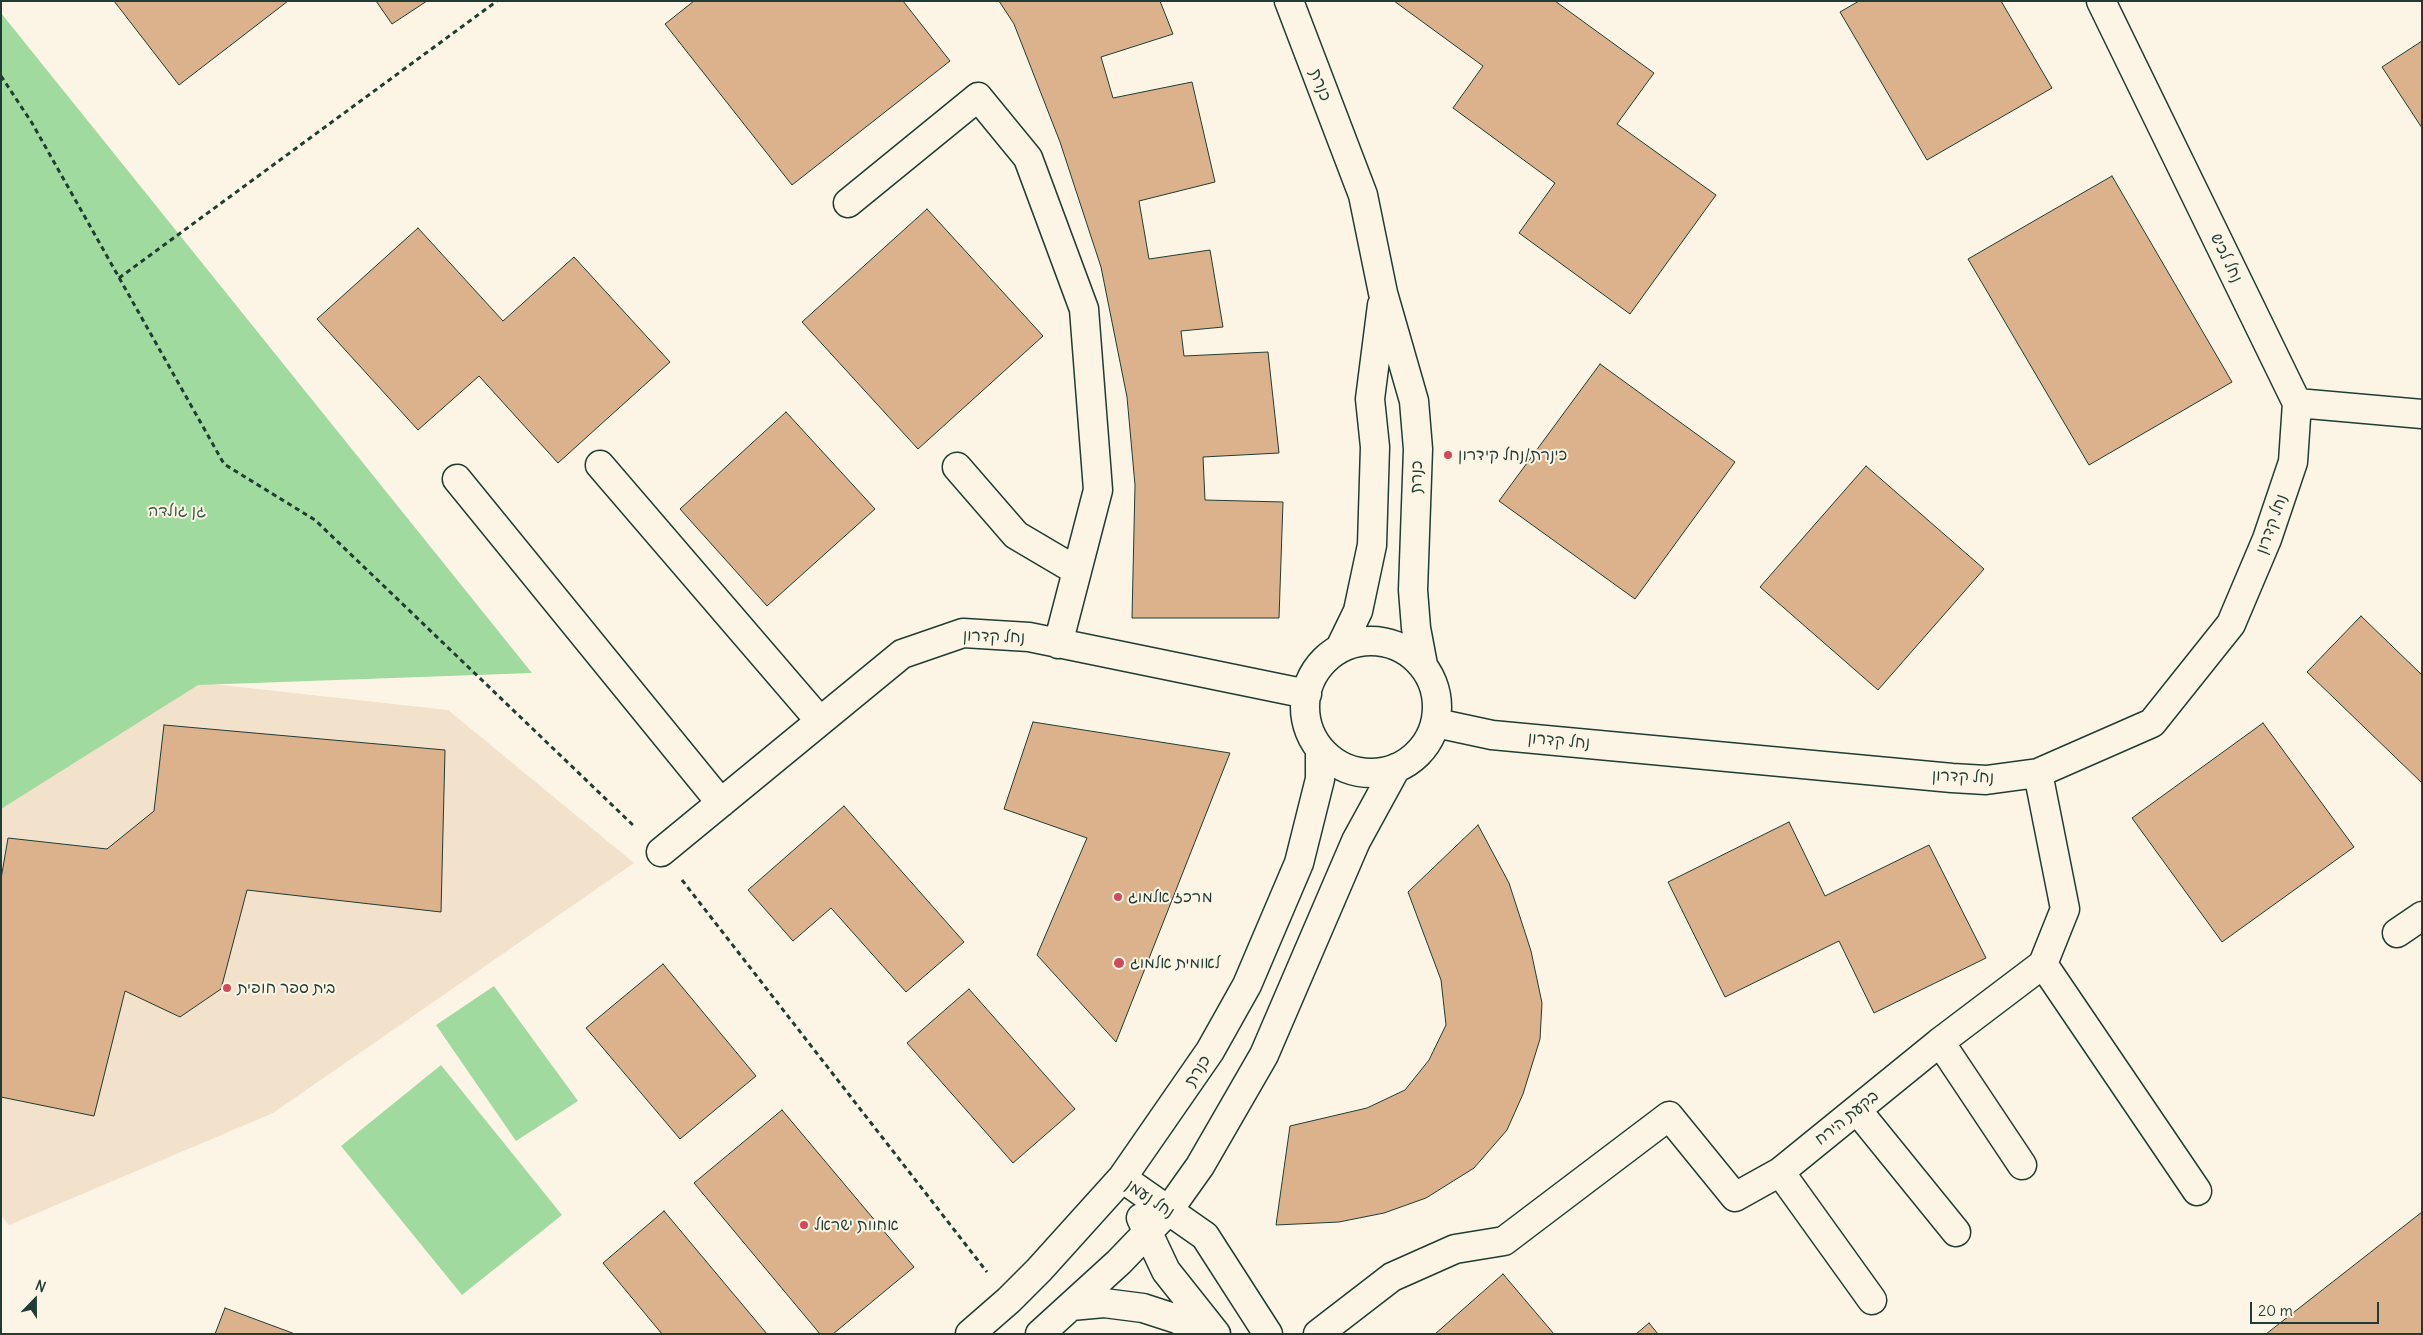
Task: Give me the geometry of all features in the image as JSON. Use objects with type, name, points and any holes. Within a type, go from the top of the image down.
[{"type":"street","name":"כנרת","points":[[1276,1],[1306,50]]},
{"type":"street","name":"כנרת","points":[[1288,1],[1363,195],[1383,293],[1414,400],[1418,449],[1413,590],[1416,628],[1423,665]]},
{"type":"street","name":"נחל לכיש","points":[[2101,1],[2297,403]]},
{"type":"street","points":[[848,203],[978,97],[1028,158],[1084,308],[1098,490],[1058,644]]},
{"type":"street","name":"כנרת","points":[[1340,648],[1358,611],[1372,545],[1375,447],[1370,399],[1383,293]]},
{"type":"street","points":[[2297,403],[2422,414]]},
{"type":"street","name":"נחל קדרון","points":[[1436,723],[1492,735],[1952,778],[1986,780],[2038,773],[2152,723],[2232,624],[2268,539],[2293,462],[2297,403]]},
{"type":"street","points":[[600,465],[820,722]]},
{"type":"street","points":[[957,466],[1016,535],[1077,571]]},
{"type":"street","points":[[458,479],[720,803]]},
{"type":"street","name":"נחל קדרון","points":[[661,852],[902,654],[963,633],[1029,637],[1307,694]]},
{"type":"street","points":[[1361,641],[1384,642],[1405,650],[1423,665],[1432,683],[1437,702],[1436,723],[1427,742],[1414,757],[1396,768],[1376,772],[1355,771],[1336,763],[1320,749],[1310,732],[1305,711],[1307,694],[1314,673],[1325,659],[1340,648],[1361,641]]},
{"type":"street","name":"כנרת","points":[[970,1334],[1009,1300],[1122,1178],[1210,1052],[1246,985],[1272,930],[1299,863],[1315,806],[1320,780],[1320,749]]},
{"type":"street","points":[[1040,1334],[1119,1262],[1168,1211],[1205,1158],[1264,1055],[1356,842],[1396,768]]},
{"type":"street","points":[[2038,773],[2065,910],[2043,964],[2197,1190]]},
{"type":"street","points":[[2397,934],[2422,916]]},
{"type":"street","name":"בקעת הירח","points":[[1318,1334],[1392,1277],[1455,1249],[1504,1241],[1668,1116],[1735,1197],[1780,1172],[1940,1042],[2043,964]]},
{"type":"street","points":[[1940,1042],[2022,1165]]},
{"type":"street","points":[[1857,1110],[1956,1232]]},
{"type":"street","points":[[1780,1172],[1872,1300]]},
{"type":"street","name":"נחל נעמן","points":[[1122,1178],[1205,1236],[1268,1334]]},
{"type":"street","name":"נחל נעמן","points":[[1122,1178],[1166,1271],[1216,1334]]},
{"type":"street","points":[[1071,1306],[1104,1304],[1144,1308],[1177,1319],[1208,1334]]},
{"type":"path","points":[[119,278],[497,1]]},
{"type":"path","points":[[1,76],[32,123],[224,464],[315,520],[661,852],[1009,1300]]},
{"type":"shaded area","name":"בית ספר חופית","points":[[167,679],[448,710],[634,863],[273,1113],[9,1225],[1,1215],[1,792]]},
{"type":"green space","name":"גן גולדה","points":[[1,13],[532,673],[198,685],[1,809]]},
{"type":"green space","points":[[494,986],[578,1101],[516,1141],[436,1025]]},
{"type":"green space","points":[[441,1065],[562,1215],[462,1295],[341,1146]]},
{"type":"building","points":[[114,1],[288,1],[179,85]]},
{"type":"building","points":[[376,1],[427,1],[392,24]]},
{"type":"building","points":[[694,1],[903,1],[950,61],[792,185],[665,24]]},
{"type":"building","points":[[999,1],[1160,1],[1173,34],[1101,57],[1113,98],[1192,82],[1215,182],[1139,201],[1149,259],[1210,250],[1223,327],[1181,331],[1184,356],[1268,352],[1279,453],[1203,457],[1205,500],[1283,502],[1279,618],[1132,618],[1135,485],[1127,397],[1101,267],[1060,142],[1014,24]]},
{"type":"building","points":[[1394,1],[1555,1],[1654,73],[1617,124],[1716,195],[1630,314],[1519,233],[1555,183],[1453,108],[1483,66]]},
{"type":"building","points":[[1859,1],[2001,1],[2052,88],[1927,160],[1840,12]]},
{"type":"building","points":[[2422,41],[2422,128],[2382,67]]},
{"type":"building","points":[[2112,176],[2232,382],[2089,465],[1968,259]]},
{"type":"building","points":[[927,209],[1043,336],[918,449],[802,322]]},
{"type":"building","points":[[418,228],[503,321],[574,257],[670,362],[558,463],[479,376],[418,430],[317,319]]},
{"type":"building","points":[[1600,364],[1735,462],[1635,599],[1499,501]]},
{"type":"building","points":[[786,412],[875,509],[767,606],[680,509]]},
{"type":"building","points":[[1866,466],[1984,569],[1878,690],[1760,587]]},
{"type":"building","points":[[2361,616],[2422,675],[2422,783],[2307,672]]},
{"type":"building","name":"מרכז אלמוג","points":[[1033,722],[1230,753],[1116,1042],[1037,955],[1087,838],[1004,809]]},
{"type":"building","points":[[2263,723],[2354,847],[2222,942],[2132,818]]},
{"type":"building","points":[[164,725],[445,750],[441,912],[247,890],[221,989],[180,1017],[125,991],[94,1116],[1,1097],[1,879],[8,838],[107,849],[154,811]]},
{"type":"building","points":[[844,806],[964,942],[906,992],[831,908],[793,941],[748,890]]},
{"type":"building","points":[[1789,822],[1825,896],[1929,845],[1986,958],[1874,1013],[1839,941],[1725,997],[1668,882]]},
{"type":"building","points":[[1478,825],[1509,883],[1531,951],[1542,1003],[1540,1039],[1523,1094],[1507,1130],[1474,1168],[1426,1198],[1384,1213],[1339,1222],[1276,1225],[1290,1126],[1367,1108],[1405,1090],[1429,1060],[1446,1025],[1441,980],[1408,892]]},
{"type":"building","points":[[663,964],[756,1076],[680,1139],[586,1028]]},
{"type":"building","points":[[969,989],[1075,1109],[1013,1163],[907,1043]]},
{"type":"building","name":"אחוות ישראל","points":[[782,1110],[914,1267],[833,1334],[820,1334],[694,1183]]},
{"type":"building","points":[[664,1211],[767,1334],[662,1334],[603,1263]]},
{"type":"building","points":[[2422,1212],[2422,1334],[2266,1334]]},
{"type":"building","points":[[1503,1274],[1554,1334],[1435,1334]]},
{"type":"building","points":[[225,1308],[295,1334],[215,1334]]},
{"type":"building","points":[[1649,1323],[1658,1334],[1636,1334]]},
{"type":"place","name":"כינרת/נחל קידרון","points":[[1448,455]]},
{"type":"place","name":"מרכז אלמוג","points":[[1118,897]]},
{"type":"place","name":"לאומית אלמוג","points":[[1119,963]]},
{"type":"place","name":"בית ספר חופית","points":[[227,988]]},
{"type":"place","name":"אחוות ישראל","points":[[804,1225]]}]
